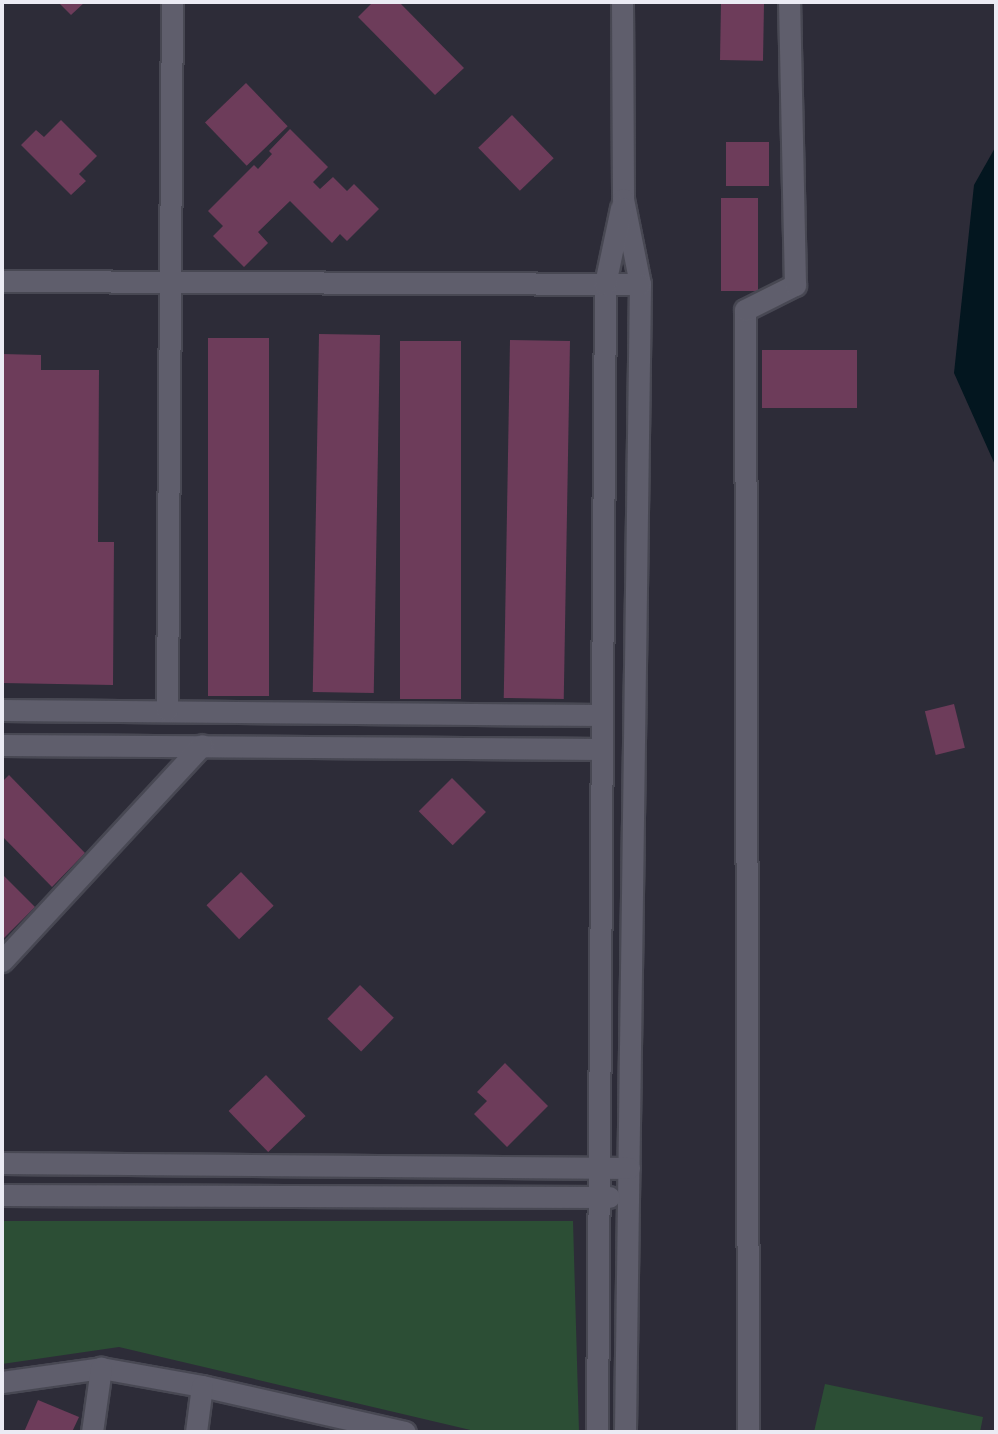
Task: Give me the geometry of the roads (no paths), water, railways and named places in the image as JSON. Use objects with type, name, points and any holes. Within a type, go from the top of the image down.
[{"type":"street","points":[[167,710],[172,2]]},
{"type":"street","points":[[622,2],[623,199],[640,284],[625,1432]]},
{"type":"street","points":[[748,1432],[745,310],[795,285],[789,2]]},
{"type":"street","points":[[597,1432],[596,1168],[605,284],[623,199]]},
{"type":"street","points":[[2,281],[168,284],[640,284]]},
{"type":"street","points":[[604,362],[639,362]]},
{"type":"street","points":[[602,647],[635,647]]},
{"type":"street","points":[[2,710],[602,715]]},
{"type":"street","points":[[234,746],[235,712]]},
{"type":"street","points":[[6,750],[202,745],[601,749]]},
{"type":"street","points":[[2,961],[202,745]]},
{"type":"street","points":[[600,821],[633,820]]},
{"type":"street","points":[[2,1163],[629,1168]]},
{"type":"street","points":[[220,1196],[222,1165]]},
{"type":"street","points":[[2,1195],[628,1197]]},
{"type":"street","points":[[92,1432],[102,1368]]},
{"type":"street","points":[[2,1382],[102,1368],[202,1385],[405,1432]]},
{"type":"street","points":[[196,1432],[202,1385]]},
{"type":"water","points":[[996,146],[996,467],[954,373],[974,185]]}]
